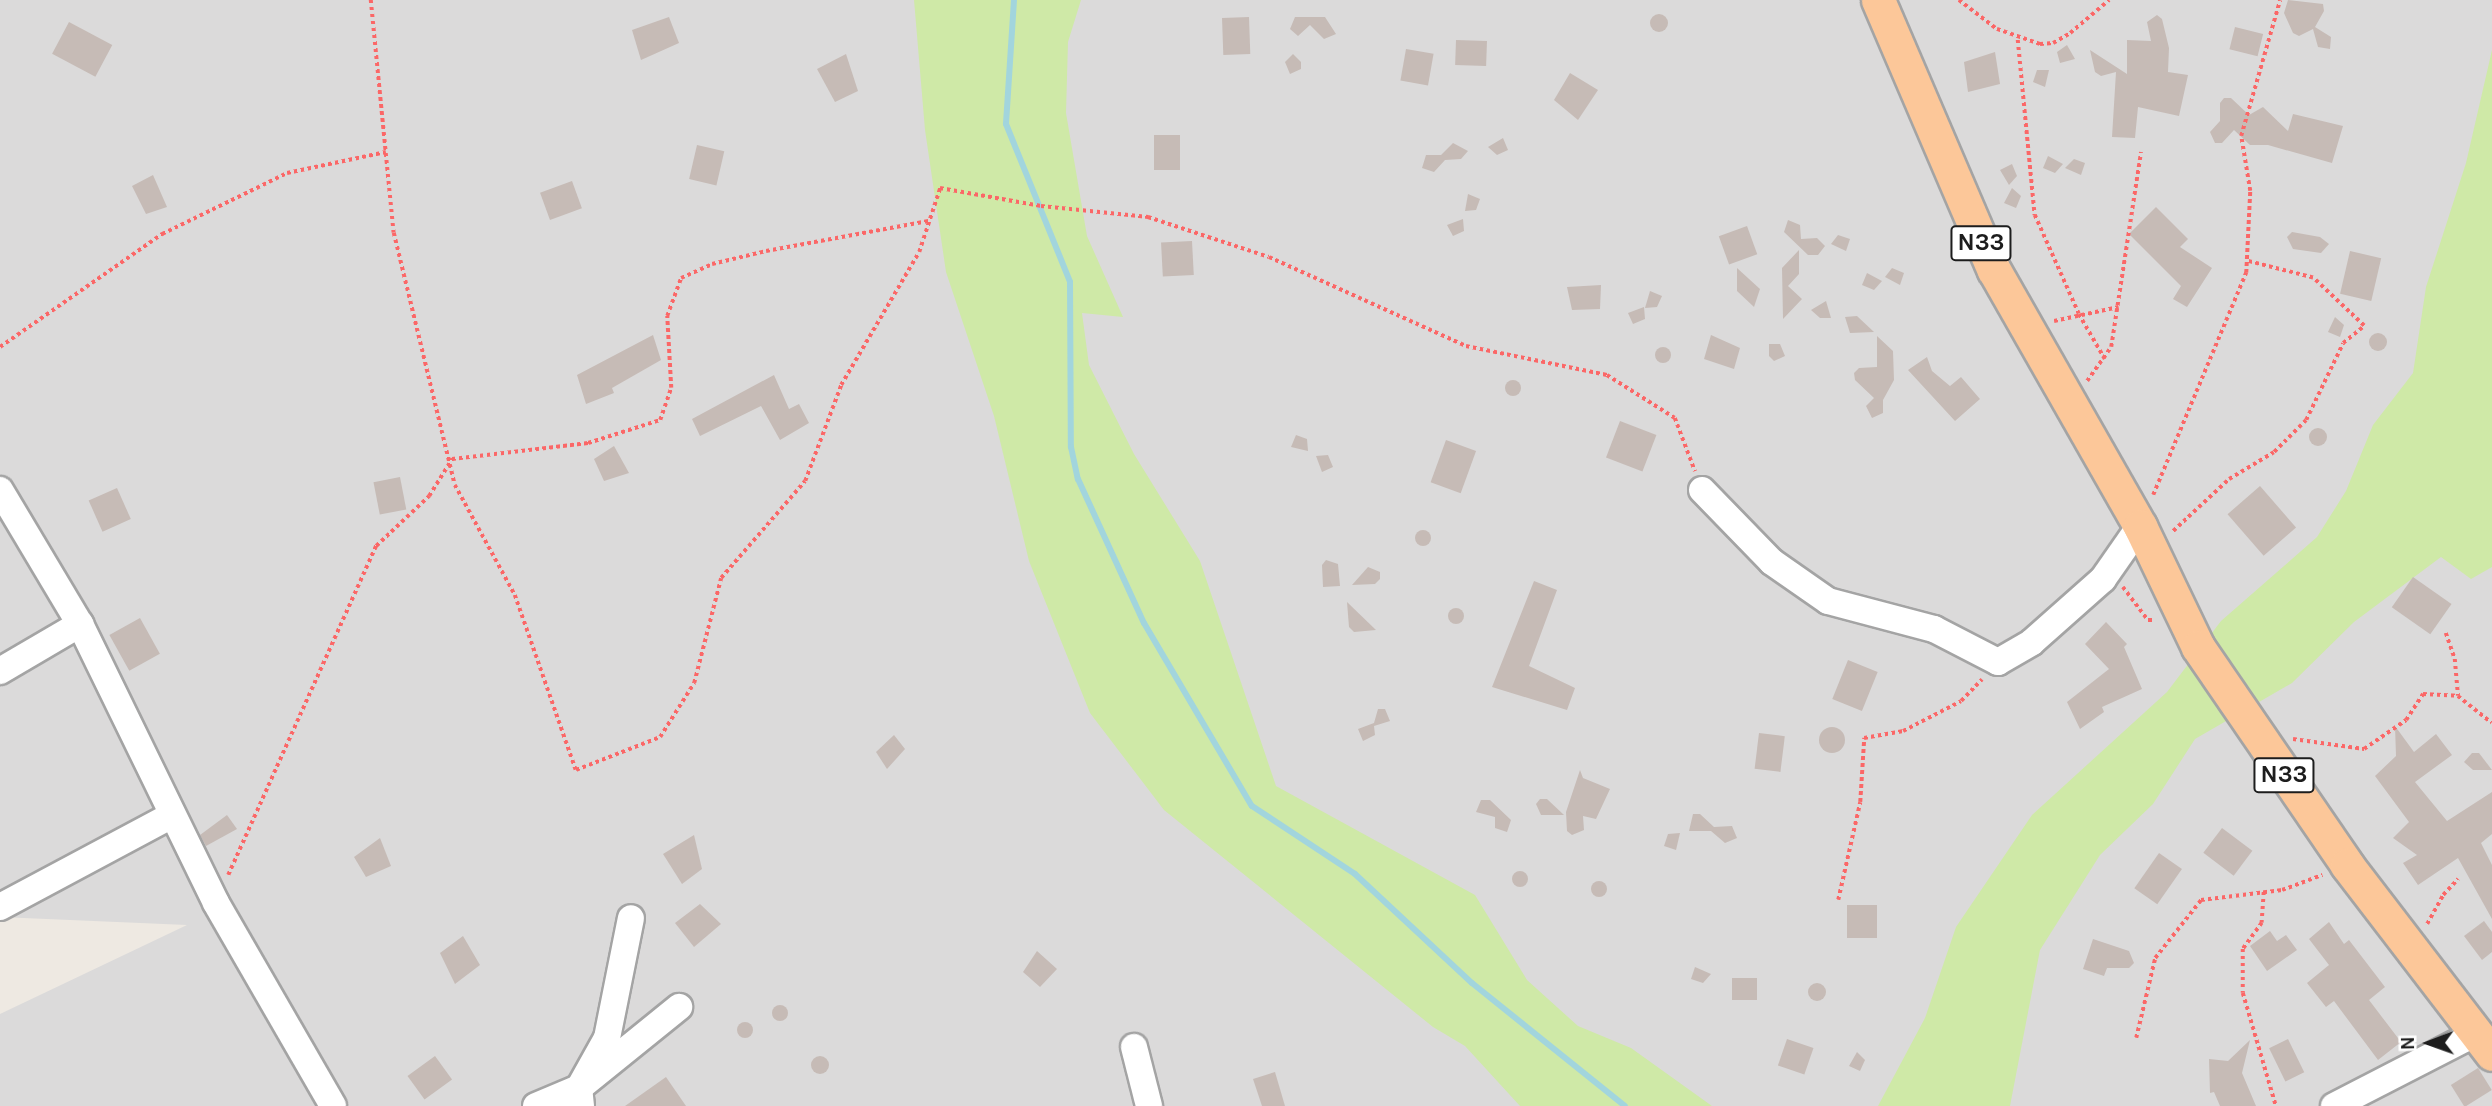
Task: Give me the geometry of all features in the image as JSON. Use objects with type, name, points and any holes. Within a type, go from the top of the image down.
[{"type":"main road","name":"N33","points":[[1878,0],[1954,186],[2025,329],[2146,538],[2185,622],[2253,731],[2347,865],[2412,954],[2484,1044]]},
{"type":"street","points":[[0,489],[80,624],[216,902],[333,1106]]},
{"type":"street","points":[[1702,490],[1772,562],[1828,601],[1934,629],[1998,662],[2032,642],[2146,538]]},
{"type":"street","points":[[0,671],[80,624]]},
{"type":"street","points":[[0,907],[172,815]]},
{"type":"street","points":[[580,1097],[607,1038],[631,918]]},
{"type":"street","points":[[536,1106],[580,1097],[679,1007]]},
{"type":"street","points":[[2334,1106],[2484,1044]]},
{"type":"street","points":[[1135,1047],[1149,1106]]},
{"type":"path","points":[[371,0],[394,233],[455,485],[515,594],[576,770],[660,737],[694,683],[721,578],[805,481],[841,385],[919,251],[940,188],[1041,206],[1148,218],[1269,257],[1466,346],[1607,375],[1675,418],[1702,490]]},
{"type":"path","points":[[1959,0],[2018,40],[2053,43],[2109,0]]},
{"type":"path","points":[[2146,538],[2246,273],[2250,191],[2241,136],[2280,0]]},
{"type":"path","points":[[2018,40],[2035,215],[2079,314],[2105,359]]},
{"type":"path","points":[[0,347],[162,234],[287,173],[386,152]]},
{"type":"path","points":[[2068,404],[2105,359],[2118,307],[2141,152]]},
{"type":"path","points":[[449,462],[588,443],[660,420],[671,388],[667,316],[681,278],[712,264],[766,251],[929,221]]},
{"type":"path","points":[[2146,538],[2274,452],[2306,420],[2343,343],[2364,326],[2313,278],[2246,261]]},
{"type":"path","points":[[2025,329],[2079,314],[2118,307]]},
{"type":"path","points":[[216,902],[376,546],[429,496],[449,462]]},
{"type":"path","points":[[2110,569],[2148,620],[2185,622]]},
{"type":"path","points":[[2446,633],[2455,659],[2458,696]]},
{"type":"path","points":[[1838,900],[1860,802],[1864,738],[1903,732],[1962,701],[1998,662]]},
{"type":"path","points":[[2253,731],[2364,749],[2406,720],[2423,694],[2458,696],[2492,723]]},
{"type":"path","points":[[2136,1038],[2155,958],[2201,900],[2282,890],[2347,865]]},
{"type":"path","points":[[2412,954],[2442,895],[2458,879]]},
{"type":"path","points":[[2264,892],[2262,923],[2243,949],[2243,993],[2276,1106]]},
{"type":"shaded area","points":[[0,0],[2492,0],[2492,1106],[0,1106],[0,1014],[187,925],[0,917]]},
{"type":"green space","points":[[914,0],[1081,0],[1068,42],[1066,113],[1087,236],[1123,317],[1082,313],[1089,365],[1134,454],[1200,561],[1276,786],[1475,895],[1527,980],[1578,1026],[1631,1048],[1712,1106],[1520,1106],[1465,1046],[1433,1027],[1164,810],[1090,713],[1029,561],[994,416],[946,272],[925,130]]},
{"type":"green space","points":[[2492,50],[2492,567],[2471,579],[2441,557],[2354,622],[2292,683],[2195,739],[2153,804],[2100,855],[2040,950],[2010,1106],[1878,1106],[1925,1018],[1956,927],[2032,815],[2167,692],[2221,621],[2317,537],[2346,491],[2373,425],[2413,373],[2426,287],[2466,163]]},
{"type":"building","points":[[2288,0],[2323,4],[2324,11],[2315,27],[2331,37],[2330,49],[2318,47],[2313,29],[2299,36],[2293,33],[2284,13]]},
{"type":"building","points":[[1659,14],[1665,17],[1668,23],[1665,29],[1659,32],[1653,29],[1650,23],[1653,17]]},
{"type":"building","points":[[2157,15],[2162,19],[2169,48],[2168,72],[2188,75],[2179,116],[2138,107],[2135,138],[2112,137],[2116,72],[2101,76],[2095,72],[2090,50],[2127,74],[2127,40],[2151,41],[2147,22]]},
{"type":"building","points":[[669,17],[679,43],[641,60],[632,30]]},
{"type":"building","points":[[1249,17],[1250,54],[1223,55],[1222,18]]},
{"type":"building","points":[[1295,17],[1325,17],[1336,34],[1324,39],[1310,25],[1298,36],[1290,29]]},
{"type":"building","points":[[69,22],[112,45],[95,77],[52,54]]},
{"type":"building","points":[[2235,27],[2263,34],[2258,56],[2229,49]]},
{"type":"building","points":[[1456,40],[1487,41],[1486,66],[1455,65]]},
{"type":"building","points":[[2067,45],[2075,59],[2060,63],[2057,52]]},
{"type":"building","points":[[1406,49],[1434,54],[1428,85],[1400,81]]},
{"type":"building","points":[[1995,52],[2000,84],[1968,92],[1964,62]]},
{"type":"building","points":[[846,54],[858,91],[835,102],[817,69]]},
{"type":"building","points":[[1293,54],[1301,62],[1301,69],[1290,74],[1285,62]]},
{"type":"building","points":[[2037,70],[2049,70],[2045,87],[2033,82]]},
{"type":"building","points":[[1570,73],[1598,90],[1578,120],[1554,100]]},
{"type":"building","points":[[2224,98],[2231,98],[2249,115],[2263,107],[2288,131],[2293,114],[2343,126],[2332,163],[2268,145],[2250,145],[2234,130],[2222,143],[2215,143],[2210,132],[2220,121],[2220,103]]},
{"type":"building","points":[[1154,135],[1180,135],[1180,170],[1154,170]]},
{"type":"building","points":[[1503,138],[1508,150],[1497,155],[1488,147]]},
{"type":"building","points":[[1453,143],[1468,151],[1461,159],[1445,160],[1434,172],[1422,168],[1426,155],[1441,155]]},
{"type":"building","points":[[697,145],[724,151],[716,185],[689,179]]},
{"type":"building","points":[[2048,156],[2063,164],[2055,173],[2043,168]]},
{"type":"building","points":[[2074,159],[2085,163],[2081,175],[2065,168]]},
{"type":"building","points":[[2012,164],[2017,176],[2009,185],[2000,170]]},
{"type":"building","points":[[153,175],[167,207],[146,214],[132,186]]},
{"type":"building","points":[[572,181],[582,208],[550,220],[540,193]]},
{"type":"building","points":[[2012,188],[2021,196],[2016,208],[2004,203]]},
{"type":"building","points":[[1468,194],[1480,199],[1476,210],[1465,211]]},
{"type":"building","points":[[2156,207],[2188,239],[2180,247],[2212,268],[2187,307],[2173,299],[2181,286],[2129,234]]},
{"type":"building","points":[[1463,219],[1464,231],[1453,236],[1447,225]]},
{"type":"building","points":[[1788,220],[1800,225],[1801,239],[1817,238],[1825,246],[1818,255],[1808,255],[1784,232]]},
{"type":"building","points":[[1747,226],[1757,254],[1729,264],[1719,236]]},
{"type":"building","points":[[2292,232],[2320,237],[2329,244],[2321,253],[2293,249],[2287,237]]},
{"type":"building","points":[[1838,235],[1850,239],[1846,251],[1831,244]]},
{"type":"building","points":[[1192,241],[1194,275],[1163,277],[1161,243]]},
{"type":"building","points":[[1799,250],[1799,274],[1788,286],[1802,299],[1783,319],[1782,268]]},
{"type":"building","points":[[2350,251],[2381,258],[2371,301],[2340,294]]},
{"type":"building","points":[[1737,268],[1760,289],[1754,307],[1737,291]]},
{"type":"building","points":[[1892,268],[1904,273],[1900,285],[1885,277]]},
{"type":"building","points":[[1867,273],[1882,281],[1874,290],[1862,285]]},
{"type":"building","points":[[1601,285],[1600,309],[1572,310],[1567,287]]},
{"type":"building","points":[[1650,291],[1662,296],[1657,307],[1645,308]]},
{"type":"building","points":[[1826,301],[1831,318],[1820,318],[1811,310]]},
{"type":"building","points":[[1644,307],[1645,319],[1633,324],[1628,313]]},
{"type":"building","points":[[1857,316],[1874,332],[1850,333],[1845,317]]},
{"type":"building","points":[[2335,317],[2344,325],[2340,337],[2328,332]]},
{"type":"building","points":[[2378,333],[2384,336],[2387,342],[2384,348],[2378,351],[2372,348],[2369,342],[2372,336]]},
{"type":"building","points":[[653,335],[661,360],[612,388],[614,393],[586,404],[577,375]]},
{"type":"building","points":[[1711,335],[1740,348],[1734,369],[1704,359]]},
{"type":"building","points":[[1877,336],[1893,351],[1894,380],[1883,400],[1883,413],[1872,418],[1866,406],[1874,398],[1855,380],[1854,373],[1859,368],[1877,367]]},
{"type":"building","points":[[1769,344],[1780,344],[1785,356],[1774,361],[1769,356]]},
{"type":"building","points":[[1660,347],[1666,347],[1671,355],[1669,361],[1660,363],[1655,358],[1655,352]]},
{"type":"building","points":[[1927,357],[1932,371],[1950,386],[1961,377],[1980,399],[1955,421],[1908,370]]},
{"type":"building","points":[[774,375],[789,409],[799,404],[809,423],[780,440],[761,406],[700,436],[692,419]]},
{"type":"building","points":[[1510,380],[1516,380],[1521,388],[1519,394],[1510,396],[1505,391],[1505,385]]},
{"type":"building","points":[[1620,421],[1656,435],[1642,471],[1606,457]]},
{"type":"building","points":[[2318,428],[2324,431],[2327,437],[2324,443],[2318,446],[2312,443],[2309,437],[2312,431]]},
{"type":"building","points":[[1296,435],[1307,439],[1308,451],[1291,447]]},
{"type":"building","points":[[1446,440],[1476,451],[1461,493],[1431,482]]},
{"type":"building","points":[[614,446],[629,473],[604,481],[594,459]]},
{"type":"building","points":[[1328,455],[1333,467],[1322,472],[1316,456]]},
{"type":"building","points":[[400,477],[406,509],[380,515],[373,482]]},
{"type":"building","points":[[2260,486],[2296,528],[2264,556],[2228,514]]},
{"type":"building","points":[[117,488],[131,519],[103,532],[89,501]]},
{"type":"building","points":[[1420,530],[1426,530],[1431,538],[1429,544],[1420,546],[1415,541],[1415,535]]},
{"type":"building","points":[[1326,560],[1338,564],[1340,586],[1323,587],[1322,565]]},
{"type":"building","points":[[1368,567],[1380,572],[1380,579],[1375,584],[1352,585]]},
{"type":"building","points":[[2413,577],[2452,604],[2430,634],[2392,607]]},
{"type":"building","points":[[1534,581],[1557,590],[1529,666],[1575,688],[1567,710],[1492,687]]},
{"type":"building","points":[[1347,602],[1376,630],[1354,632],[1349,627]]},
{"type":"building","points":[[1453,608],[1459,608],[1464,616],[1462,622],[1453,624],[1448,619],[1448,613]]},
{"type":"building","points":[[140,618],[160,654],[129,671],[109,635]]},
{"type":"building","points":[[2106,622],[2127,644],[2124,647],[2142,689],[2102,707],[2104,712],[2080,729],[2067,702],[2109,669],[2085,644]]},
{"type":"building","points":[[1848,660],[1878,672],[1862,711],[1832,699]]},
{"type":"building","points":[[1378,709],[1385,709],[1390,721],[1374,726],[1375,735],[1363,741],[1358,729],[1374,723]]},
{"type":"building","points":[[2395,726],[2414,752],[2436,734],[2452,755],[2415,782],[2447,821],[2492,792],[2492,834],[2481,843],[2492,865],[2492,919],[2458,858],[2418,885],[2403,863],[2417,855],[2393,838],[2409,822],[2375,776],[2396,756]]},
{"type":"building","points":[[1832,727],[1841,731],[1845,740],[1841,749],[1832,753],[1823,749],[1819,740],[1823,731]]},
{"type":"building","points":[[1759,733],[1785,736],[1780,772],[1755,769]]},
{"type":"building","points":[[894,735],[905,749],[887,769],[876,752]]},
{"type":"building","points":[[2472,753],[2479,753],[2492,770],[2473,770],[2464,762]]},
{"type":"building","points":[[1580,770],[1583,778],[1610,789],[1596,819],[1583,816],[1584,830],[1572,835],[1567,831],[1566,812]]},
{"type":"building","points":[[1540,799],[1547,799],[1564,815],[1541,815],[1536,804]]},
{"type":"building","points":[[1481,800],[1490,800],[1511,820],[1507,832],[1495,828],[1495,817],[1476,812]]},
{"type":"building","points":[[1693,814],[1700,814],[1714,827],[1732,826],[1737,838],[1725,843],[1711,831],[1689,831]]},
{"type":"building","points":[[227,815],[237,829],[206,846],[200,835]]},
{"type":"building","points":[[2222,828],[2252,851],[2234,876],[2203,853]]},
{"type":"building","points":[[1680,833],[1676,850],[1664,846],[1668,834]]},
{"type":"building","points":[[694,835],[702,869],[682,884],[663,854]]},
{"type":"building","points":[[380,838],[391,866],[366,877],[354,857]]},
{"type":"building","points":[[2159,853],[2182,869],[2157,904],[2134,888]]},
{"type":"building","points":[[1517,871],[1523,871],[1528,879],[1526,885],[1517,887],[1512,882],[1512,876]]},
{"type":"building","points":[[1596,881],[1602,881],[1607,889],[1605,895],[1596,897],[1591,892],[1591,886]]},
{"type":"building","points":[[700,904],[721,924],[694,947],[675,923]]},
{"type":"building","points":[[1847,905],[1877,905],[1877,938],[1847,938]]},
{"type":"building","points":[[2484,921],[2492,932],[2492,952],[2482,960],[2464,936]]},
{"type":"building","points":[[2329,922],[2344,944],[2349,940],[2385,987],[2369,1000],[2401,1042],[2378,1060],[2334,1001],[2326,1007],[2307,983],[2329,965],[2309,939]]},
{"type":"building","points":[[2270,931],[2277,941],[2286,935],[2297,950],[2267,971],[2250,946]]},
{"type":"building","points":[[463,936],[480,965],[455,984],[440,953]]},
{"type":"building","points":[[2093,939],[2129,951],[2134,963],[2129,968],[2107,968],[2104,976],[2083,969]]},
{"type":"building","points":[[1037,951],[1057,969],[1040,987],[1023,972]]},
{"type":"building","points":[[1695,967],[1711,974],[1703,983],[1691,979]]},
{"type":"building","points":[[1732,978],[1757,978],[1757,1000],[1732,1000]]},
{"type":"building","points":[[1817,983],[1823,986],[1826,992],[1823,998],[1817,1001],[1811,998],[1808,992],[1811,986]]},
{"type":"building","points":[[777,1005],[783,1005],[788,1013],[786,1019],[777,1021],[772,1016],[772,1010]]},
{"type":"building","points":[[742,1022],[748,1022],[753,1030],[751,1036],[742,1038],[737,1033],[737,1027]]},
{"type":"building","points":[[1787,1039],[1813,1048],[1804,1075],[1778,1065]]},
{"type":"building","points":[[2288,1039],[2304,1072],[2285,1081],[2269,1048]]},
{"type":"building","points":[[2250,1040],[2242,1073],[2256,1106],[2220,1106],[2214,1092],[2210,1093],[2209,1059],[2228,1061]]},
{"type":"building","points":[[1857,1052],[1865,1060],[1860,1071],[1849,1066]]},
{"type":"building","points":[[435,1056],[452,1079],[425,1099],[407,1076]]},
{"type":"building","points":[[820,1056],[826,1059],[829,1065],[826,1071],[820,1074],[814,1071],[811,1065],[814,1059]]},
{"type":"building","points":[[2478,1068],[2492,1090],[2464,1106],[2451,1085]]},
{"type":"building","points":[[1275,1072],[1285,1106],[1262,1106],[1253,1079]]},
{"type":"building","points":[[666,1077],[686,1106],[625,1106]]},
{"type":"waterway","points":[[1014,0],[1006,124],[1070,282],[1071,447],[1078,479],[1144,623],[1252,806],[1355,874],[1472,983],[1625,1106]]}]
